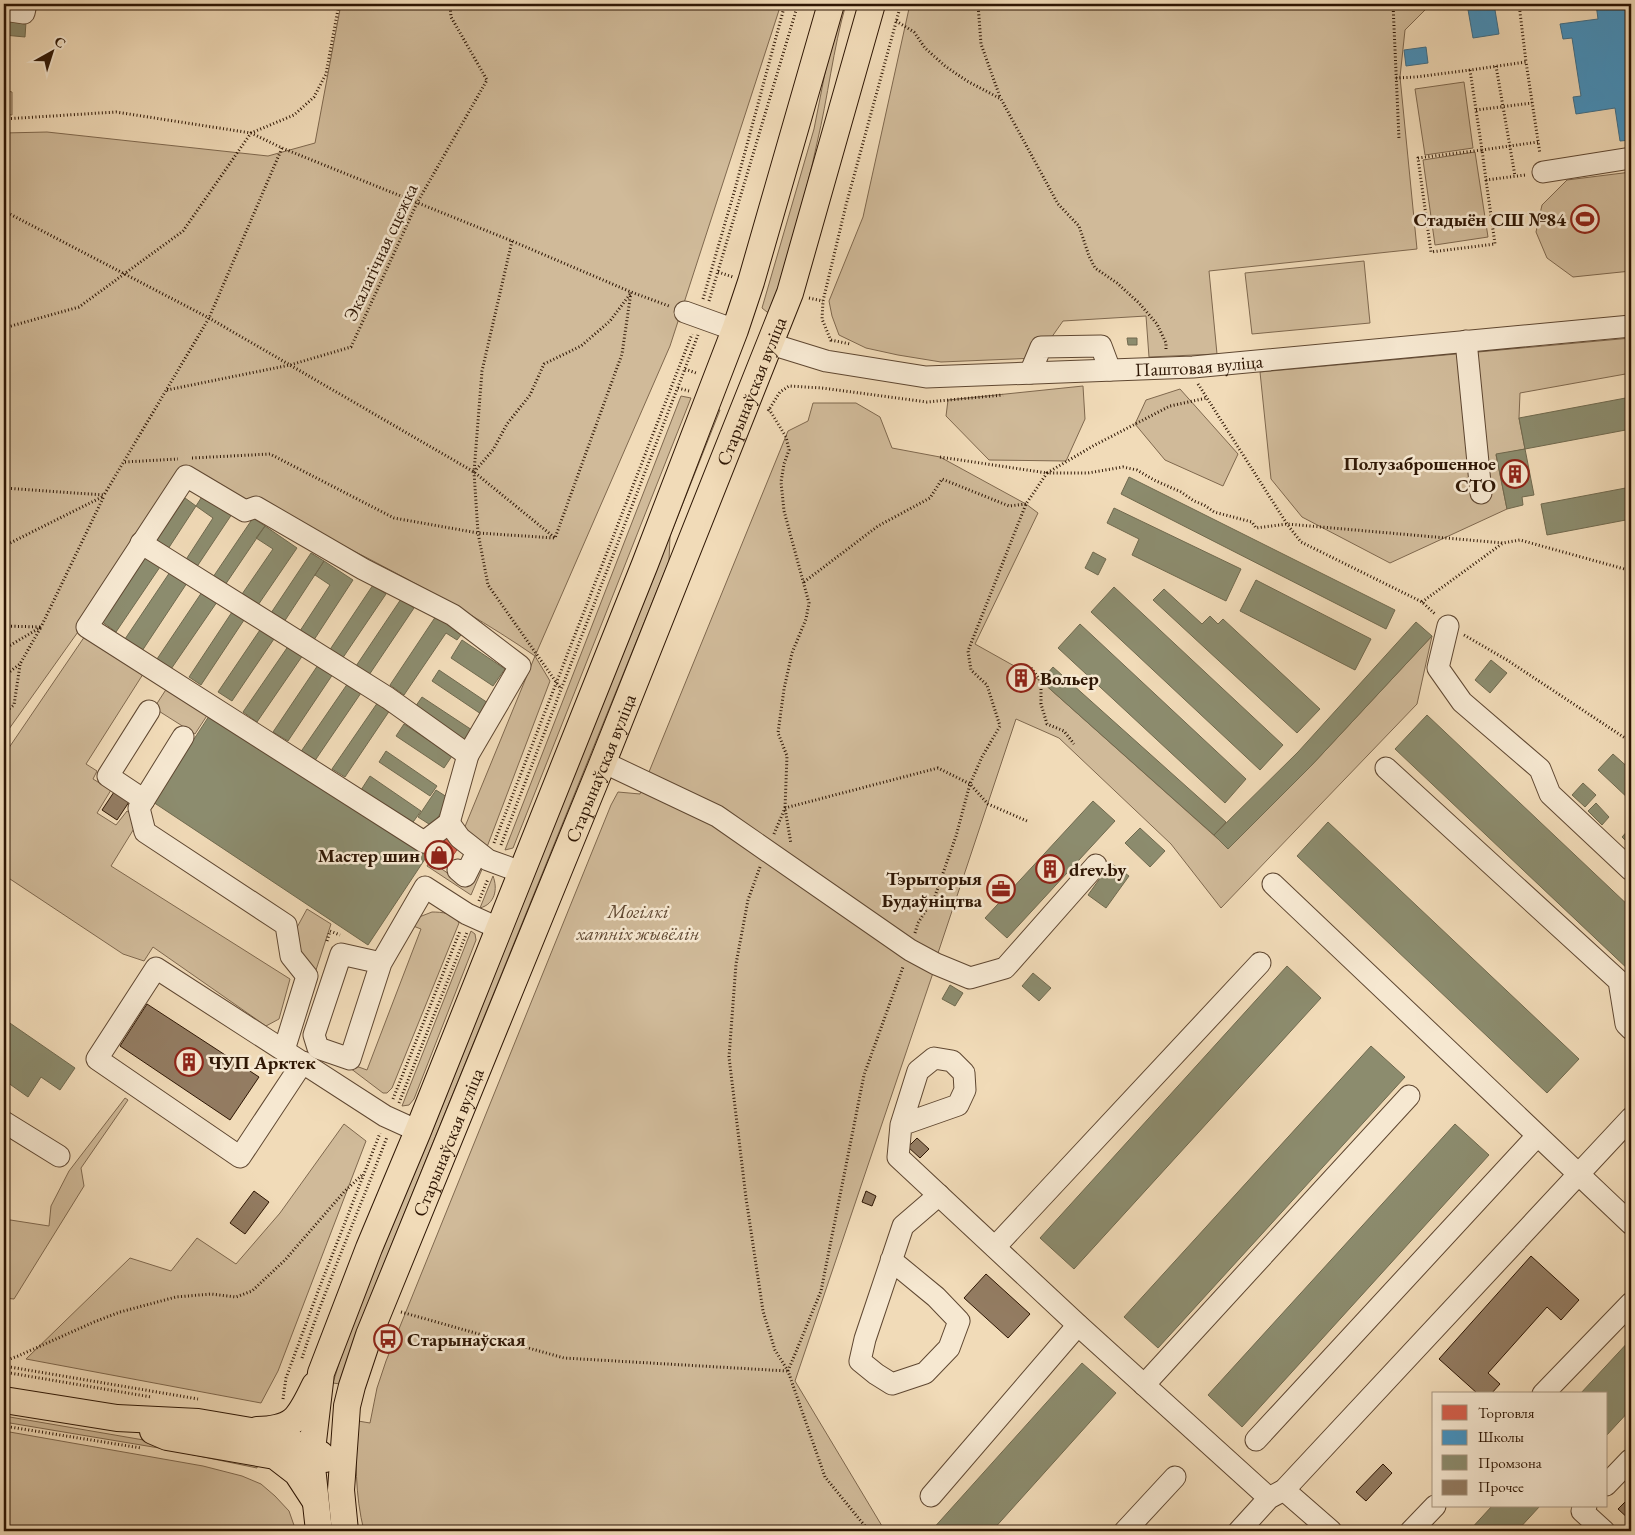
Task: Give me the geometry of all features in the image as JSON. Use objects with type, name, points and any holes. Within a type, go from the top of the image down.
[{"type":"main road","name":"Старынаўская вуліца","points":[[319,1531],[312,1450],[311,1367],[368,1248],[418,1131],[645,564],[735,330],[751,282],[831,4]]},
{"type":"main road","name":"Старынаўская вуліца","points":[[344,1531],[341,1490],[345,1424],[352,1386],[376,1318],[603,762],[790,294],[872,4]]},
{"type":"main road","points":[[735,330],[771,344]]},
{"type":"main road","points":[[252,1430],[279,1428],[295,1420],[304,1407],[311,1367]]},
{"type":"main road","points":[[4,1400],[118,1418],[198,1422],[252,1430],[294,1443],[320,1454],[332,1467],[341,1490]]},
{"type":"main road","points":[[118,1418],[167,1437],[278,1457],[312,1450],[330,1442],[345,1424]]},
{"type":"main road","points":[[278,1457],[296,1473],[316,1501]]},
{"type":"street","points":[[4,10],[24,13],[26,4]]},
{"type":"street","points":[[1543,172],[1631,158]]},
{"type":"street","points":[[696,316],[735,330]]},
{"type":"street","name":"Паштовая вуліца","points":[[771,344],[826,361],[926,377],[1193,367],[1631,326]]},
{"type":"street","points":[[1466,342],[1481,493]]},
{"type":"street","points":[[186,476],[245,511],[256,507],[363,569],[453,615],[520,666],[468,755],[449,823],[424,842],[87,627],[142,543],[186,476]]},
{"type":"street","points":[[142,543],[388,698],[468,755]]},
{"type":"street","points":[[1448,626],[1438,668],[1442,677],[1462,702],[1540,769],[1550,794],[1631,870]]},
{"type":"street","points":[[144,800],[108,776],[149,711]]},
{"type":"street","points":[[184,737],[138,808],[145,832],[286,925],[291,956],[307,976],[284,1050]]},
{"type":"street","points":[[603,762],[717,816],[910,950],[936,964],[970,978],[1005,968],[1096,864]]},
{"type":"street","points":[[1386,768],[1619,981],[1626,1024],[1631,1029]]},
{"type":"street","points":[[449,823],[460,838],[487,859],[521,872]]},
{"type":"street","points":[[458,870],[465,876],[487,859]]},
{"type":"street","points":[[1273,884],[1631,1224]]},
{"type":"street","points":[[382,963],[341,954],[314,1034],[318,1048],[350,1059],[382,963],[425,887],[470,915],[498,928]]},
{"type":"street","points":[[995,1247],[1260,962]]},
{"type":"street","points":[[303,1062],[240,1157],[97,1059],[156,968],[303,1062],[389,1118],[418,1131]]},
{"type":"street","points":[[1144,1385],[1409,1096]]},
{"type":"street","points":[[1239,1531],[1631,1118]]},
{"type":"street","points":[[4,1122],[59,1156]]},
{"type":"street","points":[[901,1125],[898,1157],[1144,1385],[1276,1494],[1331,1531]]},
{"type":"street","points":[[1256,1440],[1538,1136]]},
{"type":"street","points":[[891,1260],[936,1297],[959,1321],[949,1348],[925,1373],[892,1384],[860,1361],[865,1339],[891,1260],[903,1226],[939,1195]]},
{"type":"street","points":[[1546,1392],[1631,1302]]},
{"type":"street","points":[[931,1496],[1078,1325]]},
{"type":"street","points":[[1608,1483],[1631,1461]]},
{"type":"street","points":[[1125,1531],[1175,1478]]},
{"type":"street","points":[[1411,1531],[1433,1508]]},
{"type":"street","points":[[1584,1508],[1582,1511],[1604,1531]]},
{"type":"path","points":[[4,328],[79,307],[183,231],[251,133],[294,114],[314,97],[326,74],[339,4]]},
{"type":"path","name":"Экалагічная сцежка","points":[[167,390],[290,366],[351,347],[416,203],[487,80],[451,17],[450,4]]},
{"type":"path","points":[[487,859],[561,689],[712,271],[785,4]]},
{"type":"path","points":[[279,1428],[286,1378],[317,1294],[364,1173],[389,1118],[470,915],[487,859],[557,682],[696,316],[798,4]]},
{"type":"path","points":[[822,388],[831,340],[822,318],[823,301],[846,204],[901,4]]},
{"type":"path","points":[[978,4],[981,44],[1001,99],[1058,204],[1079,226],[1095,268],[1117,283],[1139,303],[1157,324],[1166,343],[1166,356]]},
{"type":"path","points":[[1393,4],[1399,139]]},
{"type":"path","points":[[1470,70],[1482,150],[1495,244],[1431,252],[1418,158],[1482,150],[1538,142],[1519,4]]},
{"type":"path","points":[[896,21],[914,32],[925,48],[945,66],[967,81],[1001,99]]},
{"type":"path","points":[[1396,78],[1526,62]]},
{"type":"path","points":[[1496,66],[1515,176]]},
{"type":"path","points":[[1476,110],[1532,103]]},
{"type":"path","points":[[4,119],[116,112],[251,133],[282,148],[512,241],[631,292],[696,316]]},
{"type":"path","points":[[4,713],[14,705],[20,664],[41,627],[104,496],[209,318],[282,148]]},
{"type":"path","points":[[1486,180],[1543,172]]},
{"type":"path","points":[[4,211],[209,318],[474,472],[555,538]]},
{"type":"path","points":[[512,241],[482,371],[474,472],[478,533],[488,585],[561,689]]},
{"type":"path","points":[[474,472],[494,450],[507,424],[530,395],[544,364],[580,346],[610,321],[631,292]]},
{"type":"path","points":[[555,538],[622,354],[631,292]]},
{"type":"path","points":[[1195,378],[1287,524],[1301,542],[1422,602],[1448,626],[1507,660],[1631,742]]},
{"type":"path","points":[[765,415],[780,392],[789,386],[822,388],[927,402],[1006,394]]},
{"type":"path","points":[[788,1371],[821,1291],[864,1074],[910,950],[918,923],[935,896],[956,836],[970,784],[1000,726],[987,685],[971,670],[968,651],[1026,504],[1047,474],[1093,446],[1170,406],[1207,398]]},
{"type":"path","points":[[769,408],[786,437],[789,450],[781,482],[784,511],[809,603],[806,619],[792,653],[784,689],[778,733],[787,756],[785,808],[790,842],[805,877]]},
{"type":"path","points":[[125,462],[270,454],[394,518],[478,533],[555,538]]},
{"type":"path","points":[[940,457],[1047,474],[1088,472],[1123,467],[1137,470],[1154,480],[1182,492],[1214,512],[1252,522],[1256,528],[1287,524],[1503,543],[1520,540],[1628,570],[1631,578]]},
{"type":"path","points":[[804,582],[878,526],[930,498],[942,479],[1009,506],[1026,504]]},
{"type":"path","points":[[4,488],[104,496]]},
{"type":"path","points":[[4,546],[104,496]]},
{"type":"path","points":[[1422,602],[1503,543]]},
{"type":"path","points":[[4,626],[41,627]]},
{"type":"path","points":[[4,649],[41,627]]},
{"type":"path","points":[[4,676],[20,664]]},
{"type":"path","points":[[1031,668],[1041,682],[1041,704],[1047,724],[1064,731],[1074,744]]},
{"type":"path","points":[[785,808],[938,768],[970,784],[988,804],[1027,821]]},
{"type":"path","points":[[785,808],[766,850],[748,900],[736,964],[729,1057],[746,1198],[763,1310],[775,1350],[788,1371],[825,1477],[869,1531]]},
{"type":"path","points":[[311,1367],[320,1303],[361,1205],[389,1118],[421,1032],[470,915]]},
{"type":"path","points":[[4,1361],[120,1312],[176,1297],[211,1294],[236,1297],[252,1292],[285,1260],[344,1192],[364,1173]]},
{"type":"path","points":[[401,1312],[564,1358],[788,1371]]},
{"type":"path","points":[[4,1366],[200,1400]]},
{"type":"path","points":[[4,1372],[152,1397]]},
{"type":"path","points":[[4,1426],[150,1450]]},
{"type":"green space","points":[[341,4],[781,4],[670,346],[535,656],[466,612],[395,572],[251,498],[246,504],[187,468],[80,629],[4,736],[4,133],[47,132],[268,156],[315,143]]},
{"type":"green space","points":[[841,4],[846,4],[821,126],[774,314],[762,308],[814,129],[834,27]]},
{"type":"green space","points":[[910,4],[1431,4],[1405,30],[1400,77],[1417,249],[1209,271],[1217,354],[1149,357],[1146,316],[1063,321],[1037,358],[941,362],[866,348],[839,335],[829,301],[863,217]]},
{"type":"green space","points":[[1464,82],[1473,148],[1425,155],[1415,89]]},
{"type":"green space","points":[[4,90],[12,92],[12,115],[4,114]]},
{"type":"green space","points":[[1475,152],[1488,237],[1435,245],[1423,160]]},
{"type":"green space","name":"Стадыён СШ №84","points":[[1631,172],[1631,271],[1573,277],[1547,258],[1536,232],[1542,205],[1567,180]]},
{"type":"green space","points":[[1364,261],[1370,323],[1252,334],[1245,273]]},
{"type":"green space","points":[[1631,338],[1631,373],[1520,393],[1519,418],[1525,449],[1496,455],[1507,509],[1390,563],[1302,517],[1271,479],[1260,372]]},
{"type":"green space","points":[[1083,386],[1085,419],[1066,461],[989,460],[946,416],[948,400]]},
{"type":"green space","points":[[1180,389],[1238,454],[1223,486],[1165,460],[1135,424],[1146,400]]},
{"type":"green space","points":[[681,396],[691,398],[513,848],[505,850]]},
{"type":"green space","name":"Могілкі хатніх жывёлін","points":[[813,403],[856,403],[880,417],[892,448],[940,457],[1026,504],[1038,513],[975,644],[1041,681],[1228,848],[1311,766],[1432,636],[1417,704],[1221,908],[1171,844],[1059,738],[1016,719],[938,953],[936,964],[795,1381],[885,1531],[364,1531],[356,1476],[358,1421],[370,1423],[377,1388],[386,1361],[611,805],[618,792],[640,794],[788,431],[808,421]]},
{"type":"green space","points":[[714,408],[720,410],[670,536],[669,561],[357,1330],[340,1384],[333,1383],[350,1328],[461,1056]]},
{"type":"green space","points":[[87,633],[145,671],[86,764],[97,771],[93,779],[111,790],[97,813],[116,825],[127,811],[132,814],[135,827],[111,866],[290,979],[279,1019],[266,1026],[153,947],[144,961],[123,954],[4,875],[4,755]]},
{"type":"green space","points":[[535,656],[550,681],[487,847],[464,829]]},
{"type":"green space","points":[[167,688],[208,714],[195,734],[154,708]]},
{"type":"green space","points":[[430,861],[468,887],[479,863],[483,867],[471,895],[427,866]]},
{"type":"green space","points":[[493,876],[495,891],[492,900],[480,908]]},
{"type":"green space","points":[[307,909],[331,924],[316,970],[301,958],[295,931]]},
{"type":"green space","points":[[432,912],[451,915],[459,923],[392,1088],[387,1093],[383,1093],[350,1068],[353,1065],[367,1070],[421,929],[408,924],[414,919]]},
{"type":"green space","points":[[471,931],[475,934],[476,940],[414,1099],[409,1105],[402,1106]]},
{"type":"green space","points":[[125,1098],[128,1100],[81,1168],[84,1186],[14,1299],[4,1298],[4,1219],[49,1226],[51,1206],[69,1171]]},
{"type":"green space","points":[[344,1124],[366,1141],[278,1371],[261,1403],[26,1359],[130,1258],[171,1271],[197,1238],[236,1264],[280,1213]]},
{"type":"green space","points":[[4,1416],[258,1462],[257,1468],[165,1449],[4,1422]]},
{"type":"green space","points":[[4,1431],[203,1466],[242,1476],[261,1484],[275,1496],[289,1511],[296,1531],[4,1531]]},
{"type":"building: Торговля","points":[[440,834],[459,847],[445,867],[427,855]]},
{"type":"building: Школы","points":[[1467,4],[1494,4],[1499,34],[1473,38]]},
{"type":"building: Школы","points":[[1596,4],[1631,4],[1631,140],[1620,141],[1615,108],[1576,114],[1573,97],[1581,96],[1572,38],[1563,39],[1560,24],[1598,19]]},
{"type":"building: Школы","points":[[1426,47],[1428,63],[1406,66],[1404,50]]},
{"type":"building: Промзона","points":[[4,19],[26,22],[25,37],[4,35]]},
{"type":"building: Промзона","points":[[1127,338],[1137,338],[1137,345],[1128,345]]},
{"type":"building: Промзона","points":[[1631,397],[1631,429],[1525,449],[1519,418]]},
{"type":"building: Промзона","name":"Полузаброшенное СТО","points":[[1525,449],[1534,495],[1522,497],[1523,505],[1507,509],[1496,454]]},
{"type":"building: Промзона","points":[[1129,477],[1395,610],[1386,629],[1121,494]]},
{"type":"building: Промзона","points":[[1631,487],[1631,519],[1547,535],[1541,504]]},
{"type":"building: Промзона","points":[[203,495],[232,514],[196,568],[185,561],[213,518],[196,506]]},
{"type":"building: Промзона","points":[[185,498],[196,506],[168,549],[156,541]]},
{"type":"building: Промзона","points":[[1114,508],[1241,569],[1226,601],[1132,555],[1139,539],[1107,523]]},
{"type":"building: Промзона","points":[[253,518],[265,526],[223,588],[211,580]]},
{"type":"building: Промзона","points":[[265,526],[297,548],[256,608],[240,597],[273,549],[256,538]]},
{"type":"building: Промзона","points":[[1093,552],[1106,559],[1098,575],[1085,568]]},
{"type":"building: Промзона","points":[[147,553],[162,564],[116,632],[101,621]]},
{"type":"building: Промзона","points":[[311,553],[324,561],[282,625],[269,616]]},
{"type":"building: Промзона","points":[[324,561],[353,580],[310,646],[296,637],[330,585],[315,575]]},
{"type":"building: Промзона","points":[[170,572],[187,583],[142,651],[125,639]]},
{"type":"building: Промзона","points":[[1256,580],[1371,639],[1355,670],[1240,611]]},
{"type":"building: Промзона","points":[[373,585],[386,594],[340,662],[327,654]]},
{"type":"building: Промзона","points":[[1114,587],[1283,745],[1260,770],[1091,612]]},
{"type":"building: Промзона","points":[[1164,589],[1202,624],[1210,616],[1218,624],[1223,619],[1320,709],[1297,733],[1153,600]]},
{"type":"building: Промзона","points":[[202,592],[217,602],[169,672],[155,662]]},
{"type":"building: Промзона","points":[[401,599],[414,608],[367,678],[354,669]]},
{"type":"building: Промзона","points":[[234,609],[246,617],[201,685],[189,677]]},
{"type":"building: Промзона","points":[[438,613],[464,631],[457,640],[446,633],[404,695],[390,685]]},
{"type":"building: Промзона","points":[[1416,622],[1432,636],[1311,766],[1228,849],[1214,835],[1298,752]]},
{"type":"building: Промзона","points":[[264,624],[278,633],[232,701],[218,692]]},
{"type":"building: Промзона","points":[[1080,624],[1246,779],[1225,803],[1058,648]]},
{"type":"building: Промзона","points":[[462,640],[505,669],[493,686],[451,658]]},
{"type":"building: Промзона","points":[[289,645],[303,655],[257,722],[243,712]]},
{"type":"building: Промзона","points":[[1491,660],[1507,673],[1490,693],[1475,680]]},
{"type":"building: Промзона","points":[[318,665],[333,674],[288,741],[273,732]]},
{"type":"building: Промзона","points":[[1053,667],[1226,822],[1214,835],[1041,681]]},
{"type":"building: Промзона","points":[[439,670],[488,703],[481,714],[432,681]]},
{"type":"building: Промзона","points":[[348,683],[361,693],[314,762],[300,753]]},
{"type":"building: Промзона","points":[[422,697],[472,730],[463,744],[413,710]]},
{"type":"building: Промзона","points":[[378,702],[390,710],[345,777],[332,769]]},
{"type":"building: Промзона","points":[[211,713],[427,856],[368,945],[153,802]]},
{"type":"building: Промзона","points":[[1427,715],[1631,908],[1631,972],[1395,749]]},
{"type":"building: Промзона","points":[[404,724],[452,756],[444,768],[396,736]]},
{"type":"building: Промзона","points":[[386,751],[437,786],[430,796],[379,762]]},
{"type":"building: Промзона","points":[[1613,754],[1631,770],[1631,801],[1598,770]]},
{"type":"building: Промзона","points":[[370,776],[421,811],[411,825],[361,790]]},
{"type":"building: Промзона","points":[[1583,783],[1596,795],[1585,807],[1572,795]]},
{"type":"building: Промзона","points":[[436,790],[450,799],[432,826],[418,817]]},
{"type":"building: Промзона","name":"drev.by","points":[[1093,801],[1115,821],[1007,938],[985,918]]},
{"type":"building: Промзона","points":[[1596,803],[1609,817],[1602,825],[1588,811]]},
{"type":"building: Промзона","points":[[1328,822],[1579,1059],[1547,1093],[1297,856]]},
{"type":"building: Промзона","points":[[1631,827],[1631,846],[1622,837]]},
{"type":"building: Промзона","points":[[1140,828],[1165,851],[1150,867],[1125,843]]},
{"type":"building: Промзона","points":[[1111,863],[1129,876],[1106,908],[1088,895]]},
{"type":"building: Промзона","points":[[1287,966],[1321,998],[1074,1269],[1040,1238]]},
{"type":"building: Промзона","points":[[1033,973],[1051,988],[1039,1001],[1022,986]]},
{"type":"building: Промзона","points":[[950,985],[963,993],[955,1006],[942,999]]},
{"type":"building: Промзона","points":[[4,1019],[75,1068],[60,1090],[41,1077],[28,1097],[4,1080]]},
{"type":"building: Промзона","points":[[1371,1046],[1405,1077],[1158,1348],[1124,1317]]},
{"type":"building: Промзона","points":[[1455,1124],[1489,1155],[1242,1427],[1208,1395]]},
{"type":"building: Промзона","points":[[1631,1339],[1631,1409],[1608,1434],[1608,1392],[1582,1392]]},
{"type":"building: Промзона","points":[[1082,1363],[1116,1393],[992,1531],[931,1531]]},
{"type":"building: Промзона","points":[[1490,1508],[1538,1508],[1517,1531],[1469,1531]]},
{"type":"building: Прочее","name":"Вольер","points":[[1018,671],[1028,679],[1024,684],[1014,676]]},
{"type":"building: Прочее","points":[[116,789],[131,799],[117,820],[102,810]]},
{"type":"building: Прочее","name":"ЧУП Арктек","points":[[147,1004],[259,1077],[230,1120],[120,1046]]},
{"type":"building: Прочее","points":[[917,1138],[929,1149],[920,1158],[908,1147]]},
{"type":"building: Прочее","points":[[254,1191],[269,1202],[245,1234],[230,1223]]},
{"type":"building: Прочее","points":[[866,1191],[876,1196],[872,1206],[862,1202]]},
{"type":"building: Прочее","points":[[1531,1256],[1579,1300],[1561,1320],[1547,1307],[1488,1373],[1500,1384],[1493,1392],[1476,1392],[1439,1359]]},
{"type":"building: Прочее","points":[[986,1274],[1030,1314],[1008,1338],[964,1298]]},
{"type":"building: Прочее","points":[[1383,1464],[1392,1473],[1366,1501],[1356,1492]]},
{"type":"building: Прочее","points":[[1631,1496],[1631,1521],[1618,1509]]},
{"type":"place","name":"Стадыён СШ №84","points":[[1585,219]]},
{"type":"place","name":"Полузаброшенное СТО","points":[[1515,474]]},
{"type":"place","name":"Вольер","points":[[1021,678]]},
{"type":"place","name":"Мастер шин","points":[[439,855]]},
{"type":"place","name":"drev.by","points":[[1050,869]]},
{"type":"place","name":"Тэрыторыя Будаўніцтва","points":[[1001,889]]},
{"type":"place","name":"ЧУП Арктек","points":[[189,1062]]},
{"type":"place","name":"Старынаўская","points":[[388,1339]]}]
